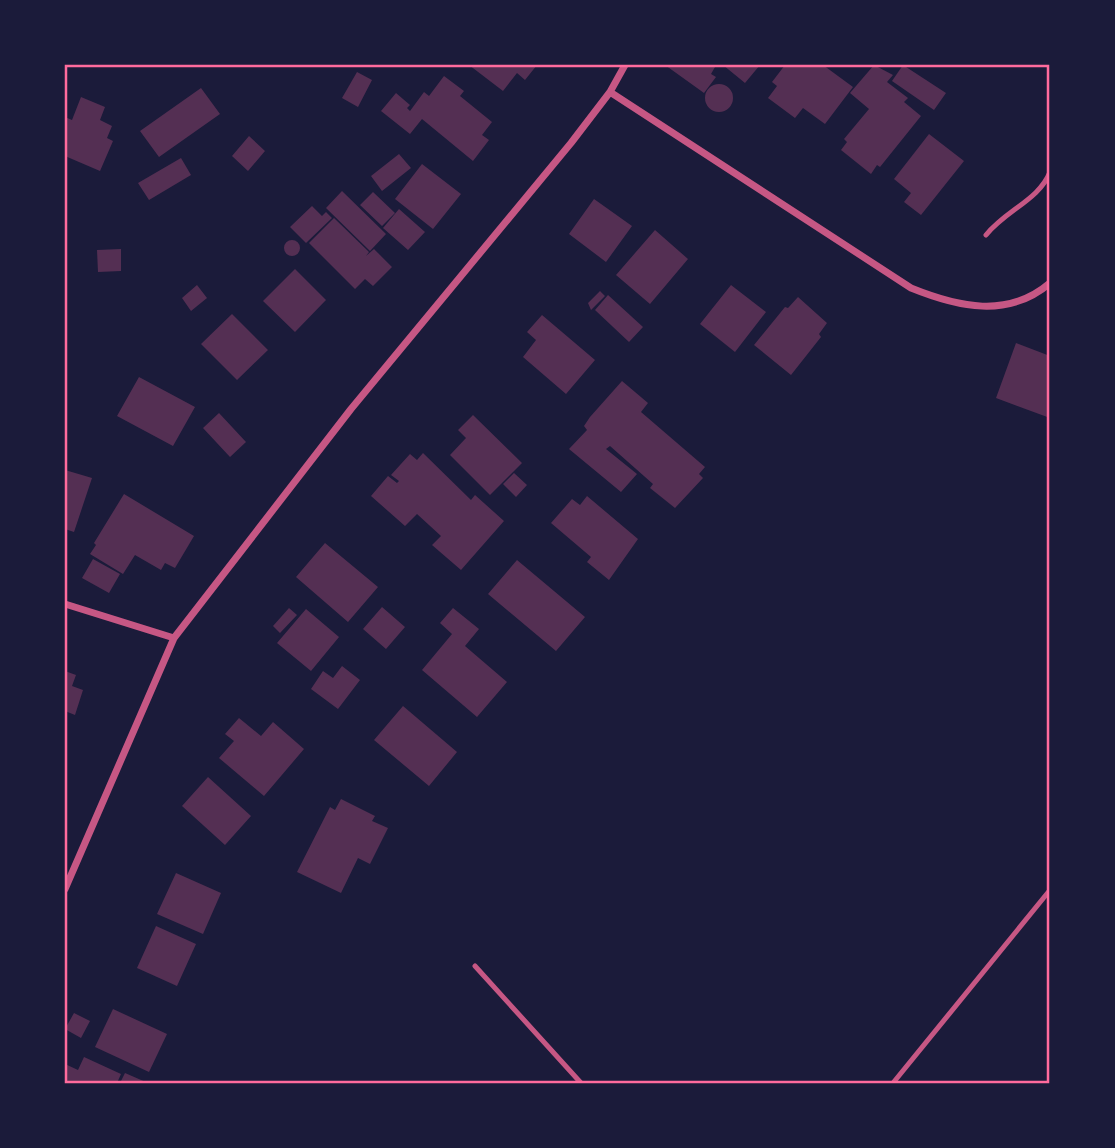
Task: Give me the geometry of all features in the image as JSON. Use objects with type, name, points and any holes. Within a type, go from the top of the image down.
[{"type":"street","points":[[65,889],[174,638],[351,409],[504,227],[610,92],[625,65]]},
{"type":"street","points":[[610,92],[911,288],[944,302],[981,307],[1015,305],[1037,294],[1050,283]]},
{"type":"street","points":[[65,604],[174,638]]},
{"type":"lane","points":[[986,235],[1017,205],[1038,194],[1050,172]]},
{"type":"lane","points":[[893,1083],[1050,890]]},
{"type":"lane","points":[[475,966],[581,1083]]},
{"type":"building","points":[[469,65],[537,65],[525,80],[517,73],[503,91]]},
{"type":"building","points":[[665,65],[712,65],[715,67],[711,74],[716,77],[704,93]]},
{"type":"building","points":[[723,65],[760,65],[745,83]]},
{"type":"building","points":[[785,65],[823,65],[853,87],[825,124],[803,108],[795,118],[768,98],[777,86],[772,82]]},
{"type":"building","points":[[874,65],[893,75],[887,82],[908,98],[904,102],[921,116],[880,167],[877,165],[871,174],[841,150],[847,142],[844,139],[869,109],[850,93]]},
{"type":"building","points":[[903,65],[946,93],[934,110],[892,81]]},
{"type":"building","points":[[357,72],[372,80],[358,107],[342,98]]},
{"type":"building","points":[[444,76],[464,91],[460,96],[492,122],[482,135],[489,140],[473,161],[422,119],[410,134],[381,111],[396,93],[410,105],[407,108],[410,111],[424,92],[429,96]]},
{"type":"building","points":[[719,84],[729,88],[733,98],[729,108],[719,112],[709,108],[705,98],[709,88]]},
{"type":"building","points":[[201,88],[220,114],[159,157],[140,131]]},
{"type":"building","points":[[81,97],[105,107],[100,120],[112,126],[107,138],[113,141],[100,171],[65,156],[65,117],[72,120]]},
{"type":"building","points":[[929,134],[964,161],[921,215],[904,202],[911,193],[894,179]]},
{"type":"building","points":[[249,136],[265,151],[248,171],[232,156]]},
{"type":"building","points":[[399,154],[411,168],[382,191],[371,176]]},
{"type":"building","points":[[181,158],[191,175],[149,200],[138,183]]},
{"type":"building","points":[[422,164],[461,194],[433,229],[395,199]]},
{"type":"building","points":[[342,191],[386,234],[370,251],[326,208]]},
{"type":"building","points":[[373,192],[395,213],[382,226],[360,205]]},
{"type":"building","points":[[594,199],[632,226],[606,262],[569,234]]},
{"type":"building","points":[[312,206],[322,216],[326,212],[332,218],[306,243],[290,227]]},
{"type":"building","points":[[399,209],[425,232],[408,250],[383,228]]},
{"type":"building","points":[[334,218],[369,252],[366,256],[374,249],[392,267],[373,286],[365,279],[355,289],[309,243]]},
{"type":"building","points":[[655,230],[688,259],[650,304],[616,275]]},
{"type":"building","points":[[289,240],[295,240],[300,248],[298,254],[289,256],[284,251],[284,245]]},
{"type":"building","points":[[121,249],[121,271],[98,272],[97,250]]},
{"type":"building","points":[[295,269],[326,300],[295,332],[263,301]]},
{"type":"building","points":[[197,285],[207,298],[191,311],[182,298]]},
{"type":"building","points":[[731,285],[766,312],[735,352],[700,324]]},
{"type":"building","points":[[600,291],[605,296],[591,310],[588,303]]},
{"type":"building","points":[[608,295],[643,327],[629,342],[595,310]]},
{"type":"building","points":[[798,297],[827,323],[819,334],[821,337],[791,375],[754,345],[785,307],[788,308]]},
{"type":"building","points":[[232,314],[268,350],[237,380],[201,344]]},
{"type":"building","points":[[542,315],[595,360],[566,394],[523,357],[536,340],[527,332]]},
{"type":"building","points":[[1016,343],[1050,356],[1050,418],[996,398]]},
{"type":"building","points":[[139,377],[195,407],[173,446],[117,416]]},
{"type":"building","points":[[622,381],[648,403],[641,412],[705,467],[699,474],[703,478],[675,508],[650,488],[653,484],[610,446],[606,449],[637,474],[621,492],[569,449],[587,430],[584,426],[590,417]]},
{"type":"building","points":[[219,413],[246,442],[230,457],[203,428]]},
{"type":"building","points":[[473,415],[522,463],[490,495],[450,455],[466,438],[458,430]]},
{"type":"building","points":[[423,453],[471,500],[475,495],[504,521],[461,570],[432,545],[441,536],[417,514],[405,526],[371,496],[388,476],[397,483],[399,481],[391,475],[410,454],[417,460]]},
{"type":"building","points":[[65,470],[92,478],[74,532],[65,529]]},
{"type":"building","points":[[514,473],[527,485],[516,497],[503,484]]},
{"type":"building","points":[[124,494],[194,536],[175,568],[165,563],[161,570],[135,555],[123,574],[90,554]]},
{"type":"building","points":[[587,496],[638,539],[609,580],[587,562],[591,557],[551,523],[572,499],[580,505]]},
{"type":"building","points":[[325,543],[378,587],[348,622],[296,577]]},
{"type":"building","points":[[93,559],[120,574],[109,593],[82,578]]},
{"type":"building","points":[[517,560],[585,617],[556,651],[488,594]]},
{"type":"building","points":[[382,607],[405,627],[386,649],[363,629]]},
{"type":"building","points":[[289,608],[297,615],[280,633],[273,626]]},
{"type":"building","points":[[453,608],[479,629],[465,646],[507,682],[477,717],[422,670],[452,634],[440,623]]},
{"type":"building","points":[[306,609],[339,637],[311,671],[277,643]]},
{"type":"building","points":[[342,666],[360,680],[338,709],[311,689],[323,671],[333,678]]},
{"type":"building","points":[[65,671],[76,675],[72,686],[83,690],[75,715],[65,711]]},
{"type":"building","points":[[403,706],[457,752],[429,786],[374,740]]},
{"type":"building","points":[[239,718],[261,736],[273,722],[304,749],[264,796],[219,758],[234,741],[225,734]]},
{"type":"building","points":[[208,777],[251,816],[225,845],[182,806]]},
{"type":"building","points":[[341,799],[375,816],[372,821],[388,828],[370,864],[358,858],[341,893],[297,872],[330,807],[335,810]]},
{"type":"building","points":[[176,873],[221,893],[203,934],[157,914]]},
{"type":"building","points":[[156,926],[196,944],[177,986],[137,968]]},
{"type":"building","points":[[113,1009],[167,1034],[149,1072],[95,1047]]},
{"type":"building","points":[[74,1013],[90,1021],[81,1038],[65,1029]]},
{"type":"building","points":[[84,1057],[121,1074],[117,1083],[65,1083],[65,1064],[78,1070]]},
{"type":"building","points":[[125,1073],[148,1083],[120,1083]]}]
